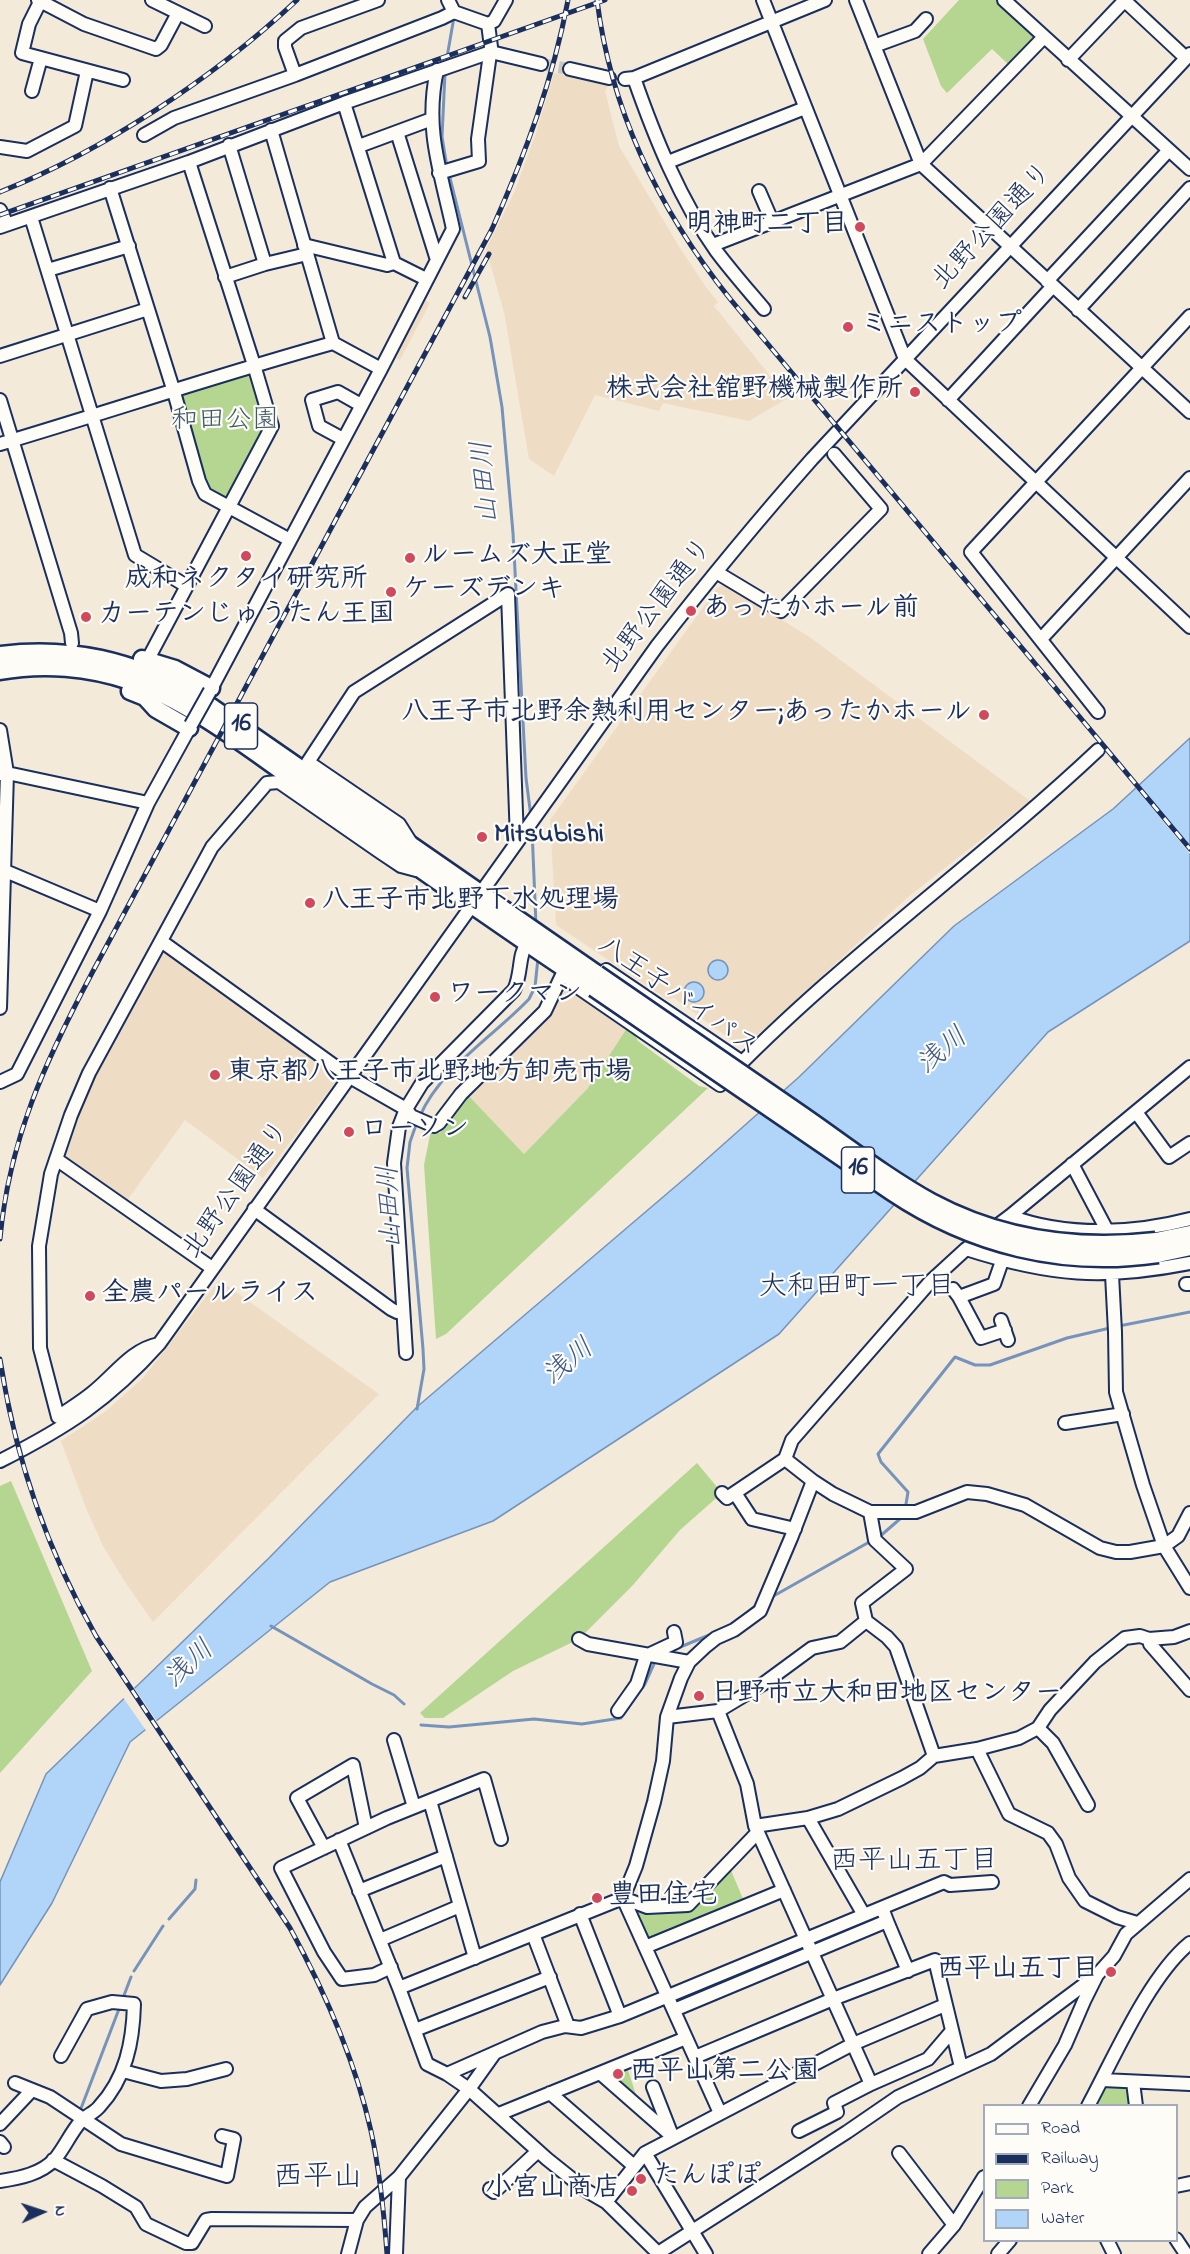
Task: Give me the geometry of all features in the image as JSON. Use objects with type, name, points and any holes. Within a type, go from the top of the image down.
[{"type":"highway","points":[[0,650],[50,643],[72,643],[103,648],[175,669],[210,689]]},
{"type":"highway","name":"八王子バイパス","points":[[0,655],[73,653],[131,666],[166,680],[194,695],[411,844],[528,944],[558,966],[596,981]]},
{"type":"highway","name":"八王子バイパス","points":[[0,671],[50,667],[78,669],[129,680],[161,693],[242,744],[427,874],[529,925],[596,981],[894,1178],[948,1211],[1004,1232],[1051,1242],[1190,1247]]},
{"type":"highway","points":[[0,676],[6,679],[33,676],[72,677],[126,689],[146,697],[156,709],[190,727]]},
{"type":"highway","name":"八王子バイパス","points":[[1157,1247],[1185,1234]]},
{"type":"street","points":[[152,0],[205,26]]},
{"type":"street","points":[[295,75],[285,41],[301,28],[378,0]]},
{"type":"street","points":[[144,135],[174,118],[295,75],[442,18],[450,3],[471,18],[488,24],[494,21],[506,0]]},
{"type":"street","points":[[763,0],[905,359],[1190,627]]},
{"type":"street","points":[[764,309],[713,245],[692,211],[629,79],[825,0]]},
{"type":"street","points":[[856,0],[921,164],[1190,412]]},
{"type":"street","points":[[1004,0],[1043,38],[1132,114],[1190,169]]},
{"type":"street","points":[[1068,60],[1124,0],[1188,56]]},
{"type":"street","points":[[123,80],[22,53],[29,24],[39,1],[84,24],[156,49],[161,45],[178,13]]},
{"type":"street","points":[[874,46],[915,31],[926,19]]},
{"type":"street","points":[[442,172],[479,161],[478,139],[492,41],[488,24]]},
{"type":"street","points":[[713,245],[921,164],[1043,38]]},
{"type":"street","points":[[0,210],[3,226],[189,162],[344,103],[491,52],[541,64]]},
{"type":"street","name":"北野公園通り","points":[[0,1461],[63,1428],[100,1402],[159,1344],[539,809],[657,646],[716,572],[761,516],[1188,56]]},
{"type":"street","points":[[32,92],[41,58]]},
{"type":"street","points":[[0,1082],[17,1074],[100,911],[148,804],[381,369],[453,229],[442,172],[434,146],[432,94],[440,69]]},
{"type":"street","points":[[570,69],[609,78]]},
{"type":"street","points":[[0,147],[27,151],[75,126],[87,71]]},
{"type":"street","points":[[344,103],[394,263]]},
{"type":"street","points":[[668,162],[805,108]]},
{"type":"street","points":[[359,146],[432,119]]},
{"type":"street","points":[[271,130],[333,343]]},
{"type":"street","points":[[397,132],[437,260]]},
{"type":"street","points":[[229,145],[265,264]]},
{"type":"street","points":[[948,400],[1169,150]]},
{"type":"street","points":[[147,660],[185,585],[272,426],[189,162]]},
{"type":"street","points":[[110,188],[174,392],[199,481],[205,494],[290,540]]},
{"type":"street","points":[[1078,310],[1190,188]]},
{"type":"street","points":[[759,191],[772,221]]},
{"type":"street","points":[[31,217],[135,555],[185,585]]},
{"type":"street","points":[[48,270],[129,246]]},
{"type":"street","points":[[225,277],[306,250],[387,265],[394,263],[426,279]]},
{"type":"street","points":[[0,356],[148,309]]},
{"type":"street","points":[[1098,711],[971,552],[1190,316]]},
{"type":"street","points":[[6,442],[174,392],[254,365],[333,343],[381,369]]},
{"type":"street","points":[[343,439],[319,426],[312,400],[338,392],[361,405]]},
{"type":"street","points":[[0,400],[6,442],[71,633],[72,643]]},
{"type":"street","points":[[716,572],[781,611],[881,508],[834,454]]},
{"type":"street","points":[[1041,639],[1190,478]]},
{"type":"street","points":[[411,844],[399,824],[308,762],[354,692],[508,594],[521,835]]},
{"type":"street","points":[[0,730],[4,773],[0,1008]]},
{"type":"street","points":[[558,966],[576,986],[720,1085],[780,1025],[1033,809],[1098,750]]},
{"type":"street","points":[[4,773],[148,804]]},
{"type":"street","points":[[159,1344],[146,1346],[135,1353],[93,1393],[58,1417],[40,1348],[39,1246],[51,1174],[89,1073],[212,847],[267,783],[279,782],[401,866],[427,874]]},
{"type":"street","points":[[3,870],[100,911]]},
{"type":"street","points":[[547,938],[568,945],[742,1062]]},
{"type":"street","points":[[161,941],[350,1077],[408,1113],[434,1126],[440,1123],[461,1094],[544,1011],[558,966]]},
{"type":"street","points":[[406,1353],[394,1163],[396,1143],[422,1083],[514,990],[519,980],[521,954],[528,944]]},
{"type":"street","points":[[722,1492],[727,1498],[785,1459],[792,1440],[930,1282],[966,1249],[1010,1216],[1190,1067]]},
{"type":"street","points":[[1179,1077],[1190,1084]]},
{"type":"street","points":[[1136,1112],[1169,1157],[1190,1143]]},
{"type":"street","points":[[56,1159],[212,1268]]},
{"type":"street","points":[[1072,1164],[1110,1236],[1116,1392],[1164,1546],[1190,1588]]},
{"type":"street","points":[[254,1209],[391,1309],[397,1312],[403,1310]]},
{"type":"street","points":[[1010,1216],[1043,1226],[1107,1231],[1190,1219]]},
{"type":"street","points":[[966,1249],[1002,1261],[1063,1273],[1112,1275],[1190,1263]]},
{"type":"street","points":[[1002,1261],[994,1284],[956,1293],[981,1338],[1005,1330]]},
{"type":"street","points":[[1065,1423],[1123,1414]]},
{"type":"street","points":[[785,1459],[833,1494],[870,1512],[916,1512],[967,1492],[987,1494],[1025,1505],[1100,1548],[1116,1552],[1164,1546],[1178,1536],[1190,1513]]},
{"type":"street","points":[[720,2112],[623,1898],[636,1866],[654,1802],[663,1761],[667,1717],[681,1678],[689,1662],[705,1646],[734,1630],[760,1611],[813,1481]]},
{"type":"street","points":[[735,1493],[752,1519],[795,1529]]},
{"type":"street","points":[[870,1512],[875,1540],[906,1569],[862,1603],[866,1621],[896,1647],[934,1756]]},
{"type":"street","points":[[667,1717],[718,1711],[763,1684],[812,1648],[840,1642],[866,1621]]},
{"type":"street","points":[[399,1988],[623,1898],[647,1907],[688,1905],[756,1829],[838,1809],[902,1778],[920,1768],[934,1756],[977,1749],[1019,1738],[1038,1728],[1050,1710],[1110,1648],[1125,1638],[1140,1636],[1149,1639],[1174,1636],[1190,1631]]},
{"type":"street","points":[[618,1711],[637,1684],[646,1656],[676,1642],[674,1632]]},
{"type":"street","points":[[579,1639],[588,1644],[689,1662]]},
{"type":"street","points":[[1149,1639],[1150,1644],[1190,1690]]},
{"type":"street","points":[[718,1711],[747,1784],[756,1829],[871,2084]]},
{"type":"street","points":[[1038,1728],[1053,1743],[1088,1805]]},
{"type":"street","points":[[394,1740],[414,1808]]},
{"type":"street","points":[[977,1749],[1009,1814],[1048,1833],[1056,1844],[1069,1878],[1085,1900],[1117,1917],[1137,1923]]},
{"type":"street","points":[[324,1848],[297,1798],[353,1765],[366,1828]]},
{"type":"street","points":[[391,1967],[374,1975],[342,1979],[324,1952],[281,1868],[366,1828],[484,1779],[501,1839]]},
{"type":"street","points":[[430,1801],[475,1958]]},
{"type":"street","points":[[808,1818],[864,1915]]},
{"type":"street","points":[[339,1840],[391,1967],[427,2064],[470,2089],[538,2151],[587,2191],[606,2202],[659,2253],[898,2097],[991,2054],[1097,1975],[1114,1956],[1126,1934],[1190,1879]]},
{"type":"street","points":[[359,1891],[446,1856]]},
{"type":"street","points":[[447,2074],[542,2032],[568,2026],[582,2028],[621,2016],[944,1882],[950,1885],[992,1882]]},
{"type":"street","points":[[645,1947],[784,1890]]},
{"type":"street","points":[[380,1940],[460,1906]]},
{"type":"street","points":[[882,1908],[908,1971]]},
{"type":"street","points":[[580,1914],[621,2016]]},
{"type":"street","points":[[674,2010],[887,1921]]},
{"type":"street","points":[[533,1934],[568,2026]]},
{"type":"street","points":[[1089,2104],[1148,1996],[1166,1970],[1190,1943]]},
{"type":"street","points":[[695,2057],[833,1999],[934,1960],[961,2067]]},
{"type":"street","points":[[1030,2104],[1065,2045],[1097,1975]]},
{"type":"street","points":[[415,2030],[549,1977]]},
{"type":"street","points":[[0,2181],[33,2174],[53,2160],[82,2119],[92,2114],[101,2105],[123,2071],[130,2047],[134,2004],[112,2002],[87,2009],[61,2056]]},
{"type":"street","points":[[606,2202],[645,2153],[853,2044],[945,2005]]},
{"type":"street","points":[[847,2132],[834,2103],[928,2059],[951,2032]]},
{"type":"street","points":[[499,2114],[686,2038]]},
{"type":"street","points":[[348,2254],[357,2220],[365,2207],[399,2176],[470,2089],[495,2053]]},
{"type":"street","points":[[123,2071],[161,2081],[188,2079],[226,2069]]},
{"type":"street","points":[[600,2073],[673,2137]]},
{"type":"street","points":[[1102,2080],[1190,2084]]},
{"type":"street","points":[[1133,2082],[1136,2104]]},
{"type":"street","points":[[15,2083],[50,2097],[121,2144],[227,2176],[234,2139],[222,2136]]},
{"type":"street","points":[[653,2087],[673,2137]]},
{"type":"street","points":[[0,2124],[32,2090]]},
{"type":"street","points":[[550,2093],[634,2166]]},
{"type":"street","points":[[799,2131],[837,2112]]},
{"type":"street","points":[[490,2189],[494,2192],[538,2151]]},
{"type":"street","points":[[645,2153],[706,2254]]},
{"type":"street","points":[[899,2153],[954,2225]]},
{"type":"street","points":[[53,2160],[136,2207],[146,2224],[186,2243],[192,2243],[206,2220],[212,2218],[357,2220]]},
{"type":"street","points":[[396,2254],[399,2176]]},
{"type":"street","points":[[929,2254],[954,2225],[983,2180]]},
{"type":"street","points":[[998,2254],[1009,2242]]},
{"type":"shaded area","points":[[554,73],[610,83],[605,91],[619,146],[680,248],[718,302],[714,306],[788,398],[749,421],[663,403],[659,411],[595,395],[554,476],[529,459],[504,312],[486,249],[514,193],[536,133]]},
{"type":"shaded area","points":[[423,299],[430,303],[400,360],[393,357]]},
{"type":"shaded area","points":[[725,584],[811,638],[1030,801],[908,897],[751,1041],[734,1042],[674,998],[667,999],[556,925],[550,820],[717,588]]},
{"type":"shaded area","name":"東京都八王子市北野地方卸売市場","points":[[162,948],[339,1077],[263,1178],[185,1120],[126,1202],[65,1160],[64,1148],[94,1073]]},
{"type":"shaded area","points":[[569,986],[627,1028],[588,1088],[524,1154],[467,1094],[562,988]]},
{"type":"shaded area","points":[[219,1280],[379,1394],[153,1622],[103,1546],[61,1441],[106,1411],[143,1378]]},
{"type":"green space","points":[[959,0],[996,0],[1034,35],[1034,39],[1009,65],[992,49],[947,93],[941,86],[923,39]]},
{"type":"green space","name":"和田公園","points":[[251,374],[268,424],[229,499],[225,501],[207,493],[179,396],[181,393]]},
{"type":"green space","points":[[627,1028],[634,1033],[638,1041],[699,1086],[708,1088],[446,1334],[436,1339],[424,1165],[431,1130],[440,1133],[446,1121],[467,1094],[524,1154],[588,1088]]},
{"type":"green space","points":[[697,1463],[722,1493],[680,1530],[633,1585],[579,1639],[513,1671],[443,1718],[425,1718],[420,1713]]},
{"type":"green space","points":[[11,1481],[92,1671],[0,1773],[0,1486]]},
{"type":"green space","points":[[730,1868],[743,1899],[648,1939],[637,1913],[687,1910]]},
{"type":"green space","points":[[627,2067],[639,2104],[609,2075]]},
{"type":"green space","points":[[1102,2080],[1133,2082],[1136,2104],[1089,2104]]},
{"type":"water","name":"浅川","points":[[1190,738],[1190,941],[1048,1032],[779,1334],[493,1521],[330,1582],[130,1742],[52,1903],[0,1985],[0,1882],[46,1774],[269,1558],[418,1406],[690,1174],[799,1077],[954,926],[1113,809]]},
{"type":"water","points":[[718,960],[725,963],[728,970],[725,977],[718,980],[711,977],[708,970],[711,963]]},
{"type":"water","points":[[694,982],[701,985],[704,992],[701,999],[694,1002],[687,999],[684,992],[687,985]]},
{"type":"pier","points":[[1137,783],[1190,845],[1190,854],[1134,786]]},
{"type":"pier","points":[[133,1686],[158,1723],[147,1732],[122,1696]]},
{"type":"waterway","name":"山田川","points":[[446,63],[454,17]]},
{"type":"waterway","name":"山田川","points":[[445,73],[442,137],[447,167]]},
{"type":"waterway","name":"山田川","points":[[449,174],[490,337],[502,407],[513,533],[526,778],[531,817]]},
{"type":"waterway","name":"山田川","points":[[532,829],[536,925]]},
{"type":"waterway","name":"山田川","points":[[420,1116],[429,1099],[454,1068],[529,999],[535,987],[538,958]]},
{"type":"waterway","name":"山田川","points":[[417,1122],[410,1142],[407,1168],[424,1369],[417,1409]]},
{"type":"waterway","points":[[1119,1326],[1190,1312]]},
{"type":"waterway","points":[[905,1510],[908,1492],[881,1462],[878,1454],[955,1357],[975,1365],[990,1365],[1067,1338],[1110,1328]]},
{"type":"waterway","points":[[878,1538],[901,1518]]},
{"type":"waterway","points":[[770,1598],[871,1541]]},
{"type":"waterway","points":[[743,1616],[759,1603]]},
{"type":"waterway","points":[[271,1626],[394,1695],[404,1704]]},
{"type":"waterway","points":[[673,1650],[714,1633]]},
{"type":"waterway","points":[[421,1725],[449,1727],[534,1719],[582,1724],[621,1718],[645,1684],[654,1664]]},
{"type":"waterway","points":[[169,1919],[195,1889],[196,1880]]},
{"type":"waterway","points":[[134,1971],[163,1926]]},
{"type":"waterway","points":[[123,1998],[131,1977]]},
{"type":"waterway","points":[[80,2111],[119,2009]]},
{"type":"tunnel","points":[[541,64],[570,69]]},
{"type":"railway","points":[[0,192],[79,155],[157,109],[231,57],[297,0]]},
{"type":"railway","points":[[0,1239],[5,1202],[21,1134],[59,1037],[492,229],[537,117],[562,30],[568,0]]},
{"type":"railway","points":[[597,0],[614,82],[627,121],[662,196],[682,232],[706,267],[731,300],[1190,849]]},
{"type":"railway","points":[[0,215],[605,0]]},
{"type":"railway","points":[[465,297],[489,254]]},
{"type":"railway","points":[[0,1359],[14,1432],[35,1502],[78,1603],[96,1636],[290,1928],[338,2027],[357,2078],[371,2131],[381,2192],[387,2254]]},
{"type":"place","name":"明神町二丁目","points":[[860,227]]},
{"type":"place","name":"ミニストップ","points":[[848,327]]},
{"type":"place","name":"株式会社舘野機械製作所","points":[[915,392]]},
{"type":"place","name":"成和ネクタイ研究所","points":[[246,556]]},
{"type":"place","name":"ルームズ大正堂","points":[[410,558]]},
{"type":"place","name":"ケーズデンキ","points":[[391,592]]},
{"type":"place","name":"あったかホール前","points":[[691,611]]},
{"type":"place","name":"カーテンじゅうたん王国","points":[[86,617]]},
{"type":"place","name":"八王子市北野余熱利用センター;あったかホール","points":[[984,715]]},
{"type":"place","name":"Mitsubishi","points":[[482,837]]},
{"type":"place","name":"八王子市北野下水処理場","points":[[310,903]]},
{"type":"place","name":"ワークマン","points":[[435,997]]},
{"type":"place","name":"東京都八王子市北野地方卸売市場","points":[[215,1075]]},
{"type":"place","name":"ローソン","points":[[349,1132]]},
{"type":"place","name":"全農パールライス","points":[[90,1296]]},
{"type":"place","name":"日野市立大和田地区センター","points":[[699,1696]]},
{"type":"place","name":"豊田住宅","points":[[597,1898]]},
{"type":"place","name":"西平山五丁目","points":[[1111,1972]]},
{"type":"place","name":"西平山第二公園","points":[[618,2074]]},
{"type":"place","name":"たんぽぽ","points":[[641,2179]]},
{"type":"place","name":"小宮山商店","points":[[632,2191]]},
{"type":"district","name":"大和田町一丁目","points":[[857,1289]]},
{"type":"district","name":"西平山五丁目","points":[[914,1863]]},
{"type":"district","name":"西平山","points":[[318,2180]]}]
